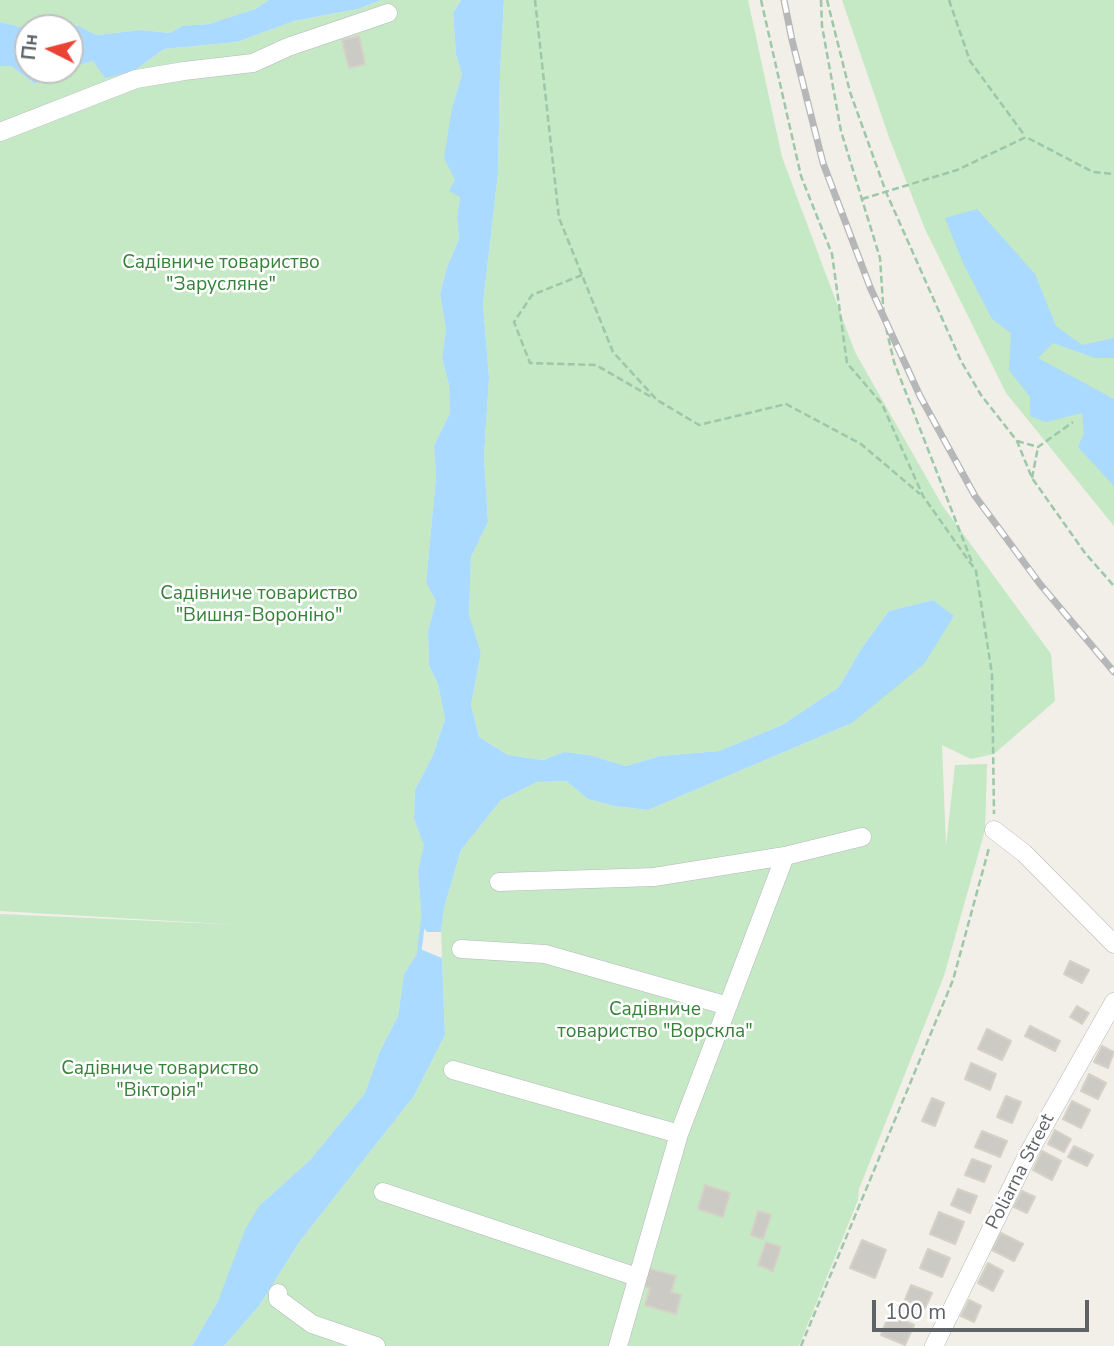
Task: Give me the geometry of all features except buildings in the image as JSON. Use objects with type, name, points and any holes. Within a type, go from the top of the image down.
[{"type":"street","points":[[0,132],[136,79],[253,63],[288,47],[388,13]]},
{"type":"street","points":[[994,830],[1024,853],[1114,944]]},
{"type":"street","points":[[499,882],[654,877],[785,856],[862,837]]},
{"type":"street","points":[[618,1346],[679,1134],[785,856]]},
{"type":"street","points":[[461,949],[545,954],[728,1006]]},
{"type":"street","name":"Poliarna Street","points":[[934,1346],[1029,1152],[1114,1002]]},
{"type":"street","points":[[453,1069],[679,1134]]},
{"type":"street","points":[[383,1192],[637,1277]]},
{"type":"street","points":[[278,1293],[278,1298],[312,1324],[376,1346]]},
{"type":"path","points":[[535,0],[559,218],[613,352],[657,400]]},
{"type":"path","points":[[761,0],[801,176],[832,254],[847,363],[882,404],[923,496],[975,571]]},
{"type":"path","points":[[801,1346],[953,980],[994,830],[992,674],[975,571],[894,362],[884,319],[880,258],[841,131],[822,26],[821,0]]},
{"type":"path","points":[[827,0],[850,92],[886,192],[961,361],[981,395],[1017,441],[1032,478],[1085,553],[1114,586]]},
{"type":"path","points":[[949,0],[970,61],[1026,137],[1093,172],[1114,174]]},
{"type":"path","points":[[862,200],[957,170],[1026,137]]},
{"type":"path","points":[[582,275],[532,295],[514,322],[530,363],[596,365],[699,425],[786,404],[862,444],[923,496]]},
{"type":"path","points":[[1032,478],[1038,447],[1073,422]]},
{"type":"path","points":[[1017,441],[1038,447]]},
{"type":"green space","points":[[0,0],[269,0],[255,9],[209,24],[182,26],[170,33],[141,30],[96,35],[84,29],[84,14],[14,14],[14,26],[0,22]]},
{"type":"green space","points":[[381,0],[461,0],[453,13],[456,55],[462,74],[452,108],[455,180],[460,197],[457,217],[459,239],[447,267],[440,294],[446,329],[442,358],[449,385],[450,413],[434,446],[436,477],[426,583],[436,601],[428,631],[429,666],[438,684],[445,719],[433,755],[415,790],[414,819],[425,845],[418,871],[422,926],[420,949],[404,974],[398,1016],[380,1051],[365,1093],[311,1159],[259,1206],[218,1301],[192,1346],[0,1346],[0,914],[241,925],[0,911],[0,66],[14,68],[14,84],[84,84],[84,64],[93,61],[134,71],[164,49],[237,42],[294,21],[358,9]]},
{"type":"green space","name":"Садівниче товариство \"Ворскла\"","points":[[504,0],[748,0],[782,157],[855,352],[942,505],[1051,654],[1055,701],[994,754],[971,759],[942,745],[946,846],[955,765],[987,764],[985,830],[944,976],[799,1346],[224,1346],[259,1306],[300,1241],[414,1096],[445,1035],[441,932],[444,908],[461,850],[501,800],[537,782],[566,781],[588,799],[614,806],[648,810],[852,723],[954,617],[933,600],[889,611],[861,649],[839,687],[782,725],[719,751],[660,756],[626,766],[589,755],[564,752],[543,760],[508,755],[479,737],[471,705],[481,653],[469,616],[471,557],[488,522],[484,457],[489,377],[483,304],[498,173]]},
{"type":"green space","points":[[842,0],[1114,0],[1114,526],[1006,393],[925,229],[890,140]]},
{"type":"water","points":[[269,0],[381,0],[358,9],[294,21],[237,42],[164,49],[134,71],[105,78],[93,61],[84,64],[84,29],[96,35],[141,30],[170,33],[182,26],[209,24],[255,9]]},
{"type":"water","points":[[461,0],[504,0],[498,173],[483,304],[489,377],[484,457],[488,522],[471,557],[469,615],[481,653],[471,705],[479,737],[508,755],[543,760],[564,752],[589,755],[626,766],[660,756],[719,751],[782,725],[839,687],[861,649],[889,611],[933,600],[954,616],[924,664],[852,723],[648,810],[614,806],[588,799],[566,781],[537,782],[501,800],[461,850],[444,908],[441,932],[427,932],[422,926],[418,871],[424,845],[414,819],[415,790],[433,755],[445,719],[438,684],[429,666],[428,631],[436,601],[426,583],[436,477],[434,446],[450,413],[449,385],[442,358],[446,329],[440,294],[447,267],[459,239],[457,217],[460,197],[449,191],[455,180],[444,158],[452,108],[462,74],[456,55],[453,13]]},
{"type":"water","points":[[0,22],[14,26],[14,68],[0,66]]},
{"type":"water","points":[[977,209],[1035,274],[1056,326],[1082,345],[1114,338],[1114,358],[1095,358],[1053,343],[1038,358],[1114,399],[1114,486],[1078,447],[1084,433],[1082,413],[1046,422],[1030,416],[1030,397],[1009,370],[1011,333],[992,319],[963,263],[945,218]]},
{"type":"water","points":[[420,949],[442,958],[445,1035],[414,1096],[300,1241],[259,1306],[224,1346],[192,1346],[218,1301],[245,1230],[259,1206],[311,1159],[365,1093],[380,1051],[398,1016],[404,974]]},
{"type":"waterway","points":[[419,954],[423,921]]},
{"type":"railway","points":[[784,0],[823,163],[870,287],[920,396],[975,496],[1040,584],[1114,672]]},
{"type":"park label","name":"Садівниче товариство \"Зарусляне\"","points":[[221,274]]},
{"type":"park label","name":"Садівниче товариство \"Вишня-Вороніно\"","points":[[259,605]]},
{"type":"park label","name":"Садівниче товариство \"Вікторія\"","points":[[160,1080]]}]
